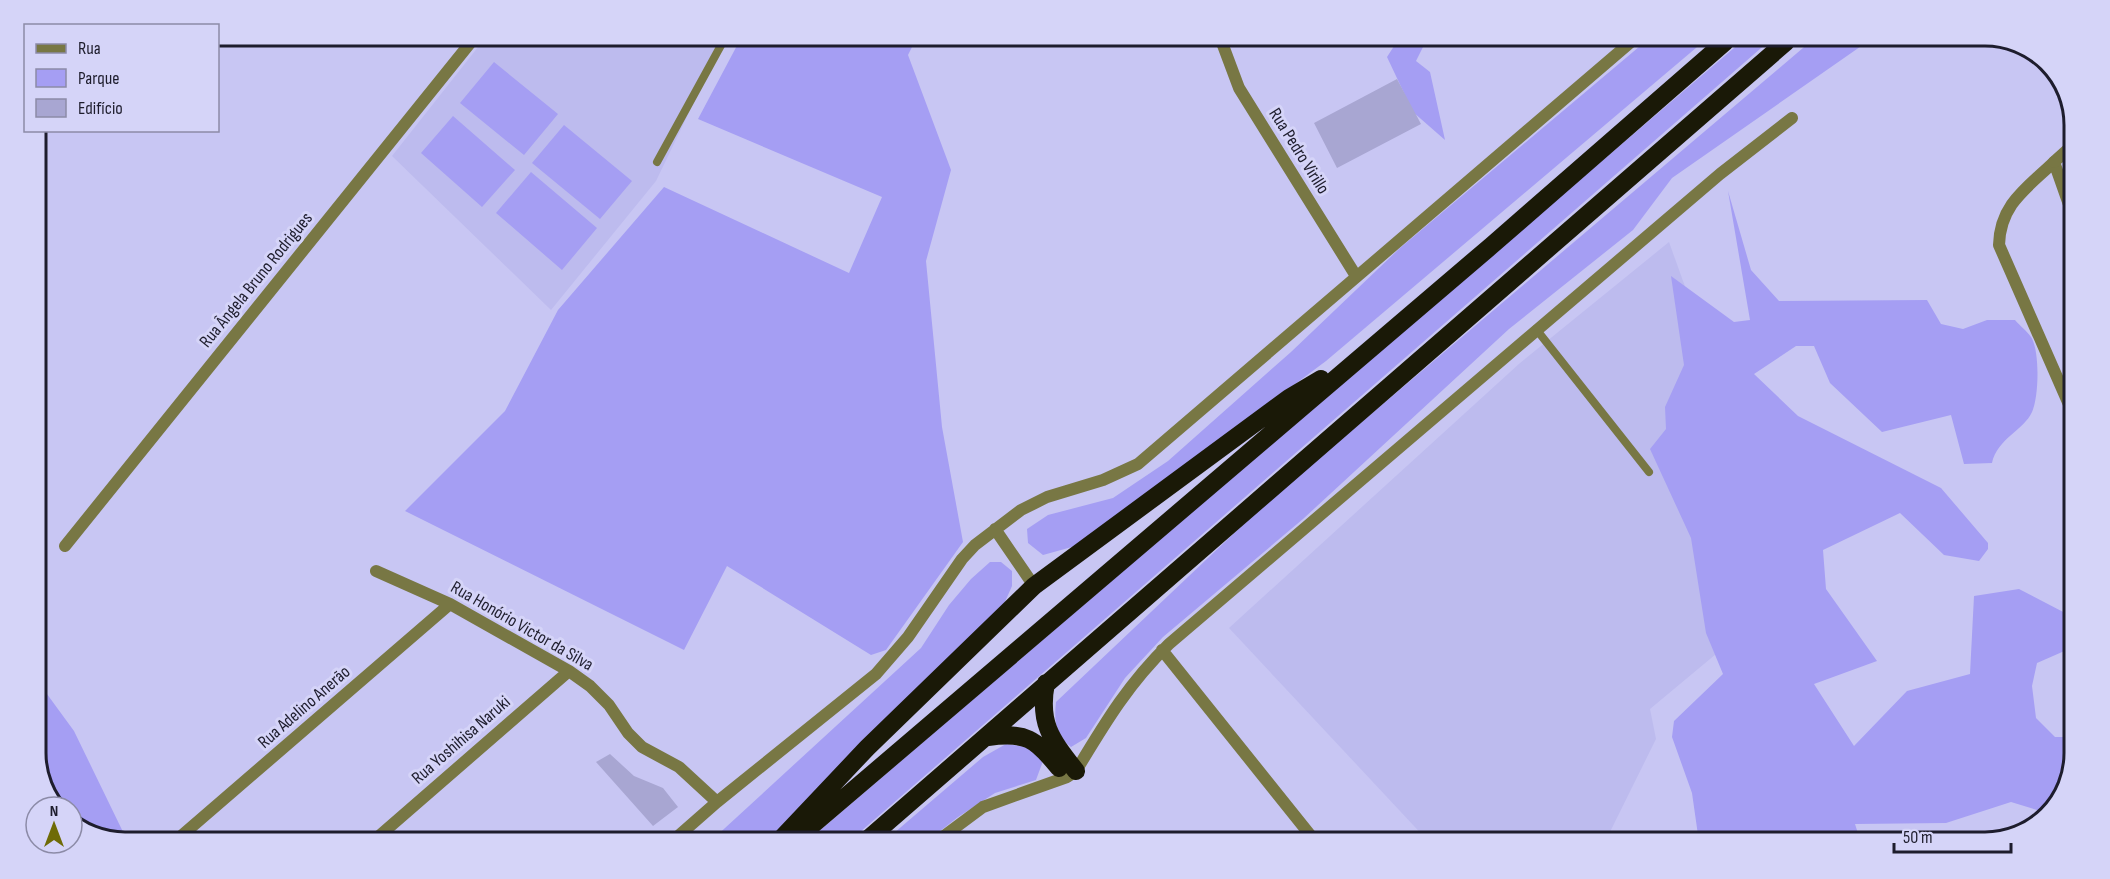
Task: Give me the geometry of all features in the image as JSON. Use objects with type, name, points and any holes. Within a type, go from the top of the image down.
[{"type":"highway","points":[[804,832],[1720,46]]},
{"type":"highway","points":[[876,832],[1781,46]]},
{"type":"highway","points":[[788,832],[867,748],[1034,586],[1289,398],[1369,349]]},
{"type":"highway","points":[[1046,683],[1042,705],[1046,725],[1071,774]]},
{"type":"highway","points":[[988,737],[1014,734],[1034,740],[1071,774]]},
{"type":"street","name":"Rua Ângela Bruno Rodrigues","points":[[65,546],[468,46]]},
{"type":"street","name":"Rua Pedro Virillo","points":[[1223,46],[1239,88],[1356,276]]},
{"type":"street","points":[[683,832],[876,674],[908,637],[968,552],[995,529],[1021,510],[1047,497],[1103,480],[1138,464],[1626,46]]},
{"type":"street","points":[[949,832],[983,807],[1071,774],[1126,689],[1162,650],[1720,174],[1792,118]]},
{"type":"street","points":[[2063,154],[2008,207],[1999,226],[1999,245],[2063,392]]},
{"type":"street","points":[[2054,162],[2063,188]]},
{"type":"street","points":[[995,529],[1034,586]]},
{"type":"street","name":"Rua Honório Victor da Silva","points":[[376,571],[450,604],[569,671],[590,686],[609,705],[628,733],[642,747],[679,766],[717,802]]},
{"type":"street","name":"Rua Adelino Anerão","points":[[186,832],[450,604]]},
{"type":"street","points":[[1162,650],[1308,832]]},
{"type":"street","name":"Rua Yoshihisa Naruki","points":[[384,832],[569,671]]},
{"type":"lane","points":[[657,162],[721,46]]},
{"type":"lane","points":[[1536,330],[1649,472]]},
{"type":"shaded area","points":[[479,46],[721,46],[656,181],[551,310],[392,156]]},
{"type":"shaded area","points":[[1669,242],[1687,292],[1752,624],[1650,709],[1656,739],[1610,832],[1420,832],[1229,628],[1520,363]]},
{"type":"green space","points":[[737,46],[912,46],[908,55],[951,170],[926,261],[942,427],[963,542],[886,650],[871,655],[727,566],[684,650],[405,511],[505,411],[558,310],[664,187],[849,273],[882,197],[698,119]]},
{"type":"green space","points":[[1394,46],[1424,46],[1416,61],[1430,72],[1445,140],[1413,112],[1387,57]]},
{"type":"green space","points":[[1640,46],[1698,46],[1326,361],[1079,545],[1043,555],[1028,543],[1027,529],[1048,515],[1113,498],[1168,461],[1291,352],[1400,248]]},
{"type":"green space","points":[[1736,46],[1763,46],[860,832],[818,832]]},
{"type":"green space","points":[[1805,46],[1861,46],[1672,178],[1633,230],[1509,329],[1303,519],[1163,637],[1125,678],[1086,738],[1071,747],[1062,738],[1057,727],[1056,702],[1265,504]]},
{"type":"green space","points":[[494,62],[558,114],[524,155],[460,103]]},
{"type":"green space","points":[[453,116],[515,170],[482,207],[421,153]]},
{"type":"green space","points":[[564,125],[632,181],[600,219],[532,163]]},
{"type":"green space","points":[[531,172],[597,228],[562,270],[496,213]]},
{"type":"green space","points":[[1728,191],[1751,270],[1779,301],[1927,300],[1941,324],[1963,329],[1987,320],[2015,320],[2031,337],[2037,362],[2037,385],[2032,412],[1999,447],[1992,463],[1964,464],[1951,415],[1882,432],[1830,383],[1814,346],[1796,346],[1754,374],[1798,416],[1941,488],[1988,543],[1988,549],[1979,561],[1944,555],[1900,513],[1823,550],[1826,589],[1877,661],[1814,684],[1854,746],[1907,691],[1970,674],[1974,596],[2019,589],[2064,612],[2064,651],[2037,663],[2032,686],[2036,718],[2055,737],[2064,737],[2064,754],[2058,784],[2039,811],[2011,802],[1946,823],[1855,824],[1858,832],[1698,832],[1692,793],[1672,737],[1674,721],[1723,674],[1706,633],[1691,538],[1650,449],[1666,429],[1665,407],[1684,365],[1671,276],[1734,322],[1750,320]]},
{"type":"green space","points":[[990,562],[1001,562],[1012,571],[1012,586],[1004,604],[778,832],[721,832],[921,648],[949,605],[971,579]]},
{"type":"green space","points":[[47,694],[74,731],[123,832],[95,827],[84,821],[84,795],[58,795],[52,784],[47,759]]},
{"type":"green space","points":[[1006,744],[1035,748],[1043,761],[1036,780],[995,793],[939,832],[895,832],[983,757]]},
{"type":"building","points":[[1397,79],[1421,124],[1337,168],[1314,123]]},
{"type":"building","points":[[610,754],[634,776],[663,788],[678,807],[653,826],[596,762]]}]
